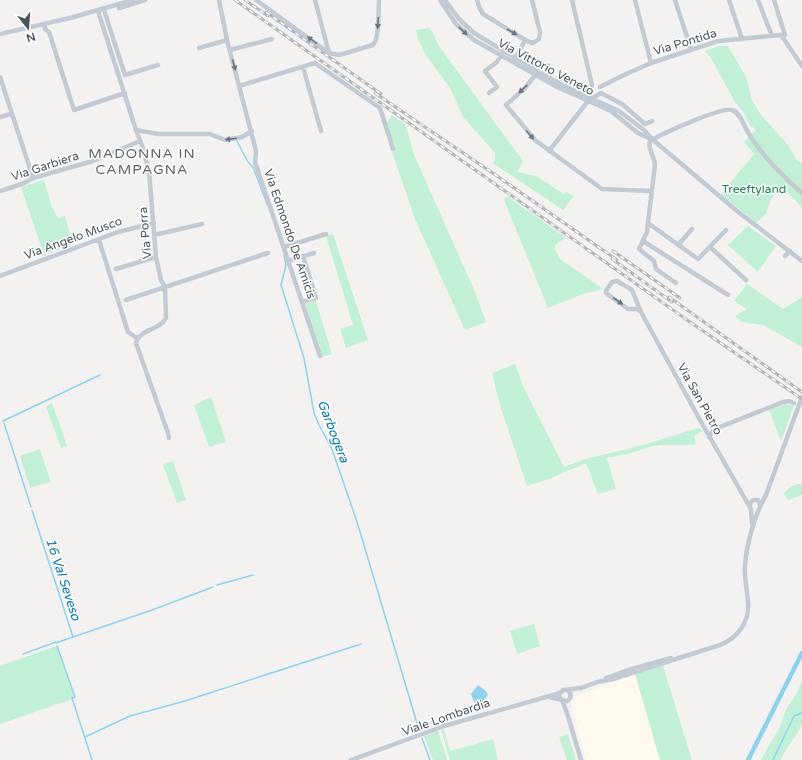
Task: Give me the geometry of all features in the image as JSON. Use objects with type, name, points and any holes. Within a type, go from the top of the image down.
[{"type":"street","points":[[0,34],[104,10],[133,0]]},
{"type":"street","points":[[111,7],[119,8],[145,0]]},
{"type":"street","name":"Via Edmondo De Amicis","points":[[219,0],[227,40],[252,131],[256,151],[255,162],[320,356]]},
{"type":"street","points":[[256,0],[329,52],[339,55],[373,45],[376,39],[379,0]]},
{"type":"street","points":[[315,0],[329,52]]},
{"type":"street","name":"Via Vittorio Veneto","points":[[440,0],[456,24],[474,40],[515,59],[536,73],[589,99]]},
{"type":"street","name":"Via Vittorio Veneto","points":[[445,0],[459,20],[502,53],[536,73],[625,115],[644,130],[652,140]]},
{"type":"street","points":[[478,0],[480,9],[486,16],[526,40],[533,42],[536,41],[540,35],[532,0]]},
{"type":"street","points":[[572,0],[591,83],[589,99]]},
{"type":"street","points":[[636,0],[651,63]]},
{"type":"street","points":[[675,0],[692,49]]},
{"type":"street","points":[[729,0],[742,39]]},
{"type":"street","points":[[758,0],[772,36]]},
{"type":"street","points":[[774,0],[783,35],[802,66]]},
{"type":"street","points":[[104,10],[125,75],[158,65]]},
{"type":"street","name":"Via Porra","points":[[98,11],[136,130],[144,148],[149,171],[156,257],[160,280],[166,287],[166,320],[137,338]]},
{"type":"street","points":[[50,23],[49,33],[74,110],[125,93]]},
{"type":"street","points":[[44,25],[45,29],[49,33]]},
{"type":"street","points":[[36,26],[49,33]]},
{"type":"street","name":"Via Pontida","points":[[600,87],[651,63],[718,41],[783,35]]},
{"type":"street","points":[[230,50],[272,39]]},
{"type":"street","points":[[199,48],[227,40]]},
{"type":"street","points":[[515,59],[526,40]]},
{"type":"street","points":[[489,93],[497,87],[485,71],[497,62],[502,53]]},
{"type":"street","points":[[240,86],[315,63],[380,108],[393,149]]},
{"type":"street","points":[[303,67],[321,131]]},
{"type":"street","points":[[536,73],[525,88],[506,105],[535,140],[602,189],[651,191]]},
{"type":"street","points":[[0,77],[33,178]]},
{"type":"street","points":[[557,83],[559,79],[567,77]]},
{"type":"street","points":[[549,151],[589,99],[601,93],[622,104],[645,124],[652,121]]},
{"type":"street","points":[[676,283],[656,269],[654,261],[639,250],[648,223],[655,163],[649,143],[652,140],[724,109],[731,109],[740,117],[748,134],[768,159],[781,174],[802,193]]},
{"type":"street","points":[[0,117],[11,114]]},
{"type":"street","points":[[136,130],[164,134],[210,134],[225,140],[242,137],[252,131]]},
{"type":"street","points":[[652,140],[737,211],[802,260]]},
{"type":"street","name":"Via Garbiera","points":[[0,191],[22,184],[33,178],[80,165],[140,141]]},
{"type":"street","name":"Via Angelo Musco","points":[[0,276],[136,227],[154,223]]},
{"type":"street","points":[[648,223],[698,259],[726,230]]},
{"type":"street","points":[[154,235],[202,224]]},
{"type":"street","points":[[678,245],[692,229]]},
{"type":"street","points":[[284,247],[326,234]]},
{"type":"street","points":[[99,240],[128,332],[137,338],[137,346],[169,438]]},
{"type":"street","points":[[643,241],[728,295]]},
{"type":"street","points":[[710,247],[746,280]]},
{"type":"street","points":[[786,256],[790,251]]},
{"type":"street","points":[[288,261],[314,252]]},
{"type":"street","points":[[126,300],[268,253]]},
{"type":"street","points":[[302,302],[316,298],[303,256]]},
{"type":"street","points":[[116,270],[156,257]]},
{"type":"street","name":"Via San Pietro","points":[[641,312],[637,309],[628,309],[606,293],[612,282],[617,281],[632,290],[641,312],[750,508]]},
{"type":"street","points":[[581,760],[567,713],[559,696],[563,690],[581,688],[726,643],[736,636],[746,621],[748,608],[744,566],[752,528],[802,397]]},
{"type":"street","points":[[709,436],[715,429],[761,411],[786,402],[794,403]]},
{"type":"street","points":[[752,528],[750,503],[767,490]]},
{"type":"street","points":[[742,495],[746,498],[759,502],[760,504]]},
{"type":"street","points":[[750,508],[754,511],[758,510]]},
{"type":"street","points":[[548,696],[566,702],[581,688]]},
{"type":"street","points":[[567,690],[571,694],[567,713]]},
{"type":"street","name":"Viale Lombardia","points":[[351,760],[444,726],[560,693]]},
{"type":"shaded area","points":[[636,674],[660,760],[586,760],[571,703],[580,694]]},
{"type":"green space","points":[[430,28],[439,46],[523,161],[517,172],[536,176],[564,194],[566,192],[574,196],[563,210],[493,163],[495,153],[463,117],[450,88],[424,52],[416,30]]},
{"type":"green space","name":"Treeftyland","points":[[719,46],[728,46],[746,77],[752,100],[761,115],[787,144],[797,160],[802,163],[802,208],[782,186],[771,199],[766,214],[756,223],[721,194],[754,154],[744,142],[756,130],[750,125],[742,110],[735,102],[711,58],[705,51]]},
{"type":"green space","points":[[392,115],[405,124],[415,157],[475,292],[486,322],[465,330],[415,219],[392,152],[395,151],[387,123]]},
{"type":"green space","points":[[44,180],[52,207],[58,218],[65,216],[73,244],[44,255],[21,187]]},
{"type":"green space","points":[[507,196],[566,238],[557,243],[555,246],[555,250],[560,259],[602,288],[601,290],[585,293],[548,308],[504,200]]},
{"type":"green space","points":[[748,226],[776,246],[758,272],[728,245]]},
{"type":"green space","points":[[333,234],[368,340],[346,348],[340,329],[353,325],[326,236]]},
{"type":"green space","points":[[747,284],[783,309],[802,297],[802,347],[763,325],[742,322],[735,316],[747,309],[734,301]]},
{"type":"green space","points":[[316,301],[332,354],[322,357],[305,304]]},
{"type":"green space","points":[[515,364],[524,388],[564,467],[585,459],[636,447],[698,428],[703,431],[694,436],[696,444],[693,445],[653,446],[631,453],[607,458],[616,489],[598,494],[586,463],[551,478],[527,486],[499,402],[492,373]]},
{"type":"green space","points":[[211,397],[226,442],[209,447],[194,405]]},
{"type":"green space","points":[[52,403],[67,446],[61,448],[46,406]]},
{"type":"green space","points":[[785,404],[794,405],[781,442],[769,410]]},
{"type":"green space","points":[[40,449],[51,482],[30,488],[20,456]]},
{"type":"green space","points":[[173,461],[186,500],[177,503],[163,465]]},
{"type":"green space","points":[[797,484],[802,484],[802,495],[788,500],[784,494],[786,490]]},
{"type":"green space","points":[[534,624],[540,646],[517,654],[510,631]]},
{"type":"green space","points":[[56,646],[75,698],[0,724],[0,666]]},
{"type":"green space","points":[[663,666],[692,760],[660,760],[635,674]]},
{"type":"green space","points":[[802,681],[801,727],[781,760],[761,760],[779,729],[786,709],[797,693]]},
{"type":"green space","points":[[444,729],[450,751],[493,739],[498,760],[450,760],[441,730]]},
{"type":"green space","points":[[438,731],[447,760],[433,760],[424,736]]},
{"type":"green space","points":[[568,734],[576,760],[567,760],[559,737]]},
{"type":"water","points":[[478,685],[486,691],[488,695],[482,702],[477,704],[474,702],[471,694]]},
{"type":"waterway","name":"Garbogera","points":[[237,141],[248,162],[253,167],[267,204]]},
{"type":"waterway","name":"Garbogera","points":[[284,255],[286,265],[281,285],[304,358],[314,413],[332,449],[358,525],[419,730]]},
{"type":"waterway","name":"16 Val Seveso","points":[[3,421],[100,375]]},
{"type":"waterway","name":"16 Val Seveso","points":[[4,423],[31,507]]},
{"type":"waterway","name":"16 Val Seveso","points":[[32,510],[73,637],[56,643]]},
{"type":"waterway","points":[[217,585],[253,575]]},
{"type":"waterway","points":[[73,637],[213,587]]},
{"type":"waterway","points":[[23,654],[56,642]]},
{"type":"waterway","points":[[85,737],[130,716],[185,701],[361,644]]},
{"type":"waterway","name":"16 Val Seveso","points":[[57,646],[75,697],[72,698],[92,760]]},
{"type":"waterway","points":[[748,760],[802,653]]},
{"type":"waterway","points":[[773,760],[794,716],[802,713]]},
{"type":"waterway","name":"Garbogera","points":[[422,738],[430,760]]},
{"type":"railway","points":[[235,0],[690,322],[802,399]]},
{"type":"railway","points":[[245,0],[268,16]]},
{"type":"railway","points":[[266,12],[381,94]]},
{"type":"railway","points":[[375,93],[617,260]]},
{"type":"railway","points":[[613,251],[680,298]]},
{"type":"railway","points":[[612,259],[672,302]]},
{"type":"railway","points":[[669,297],[802,392]]},
{"type":"district","name":"MADONNA IN CAMPAGNA","points":[[142,162]]}]
